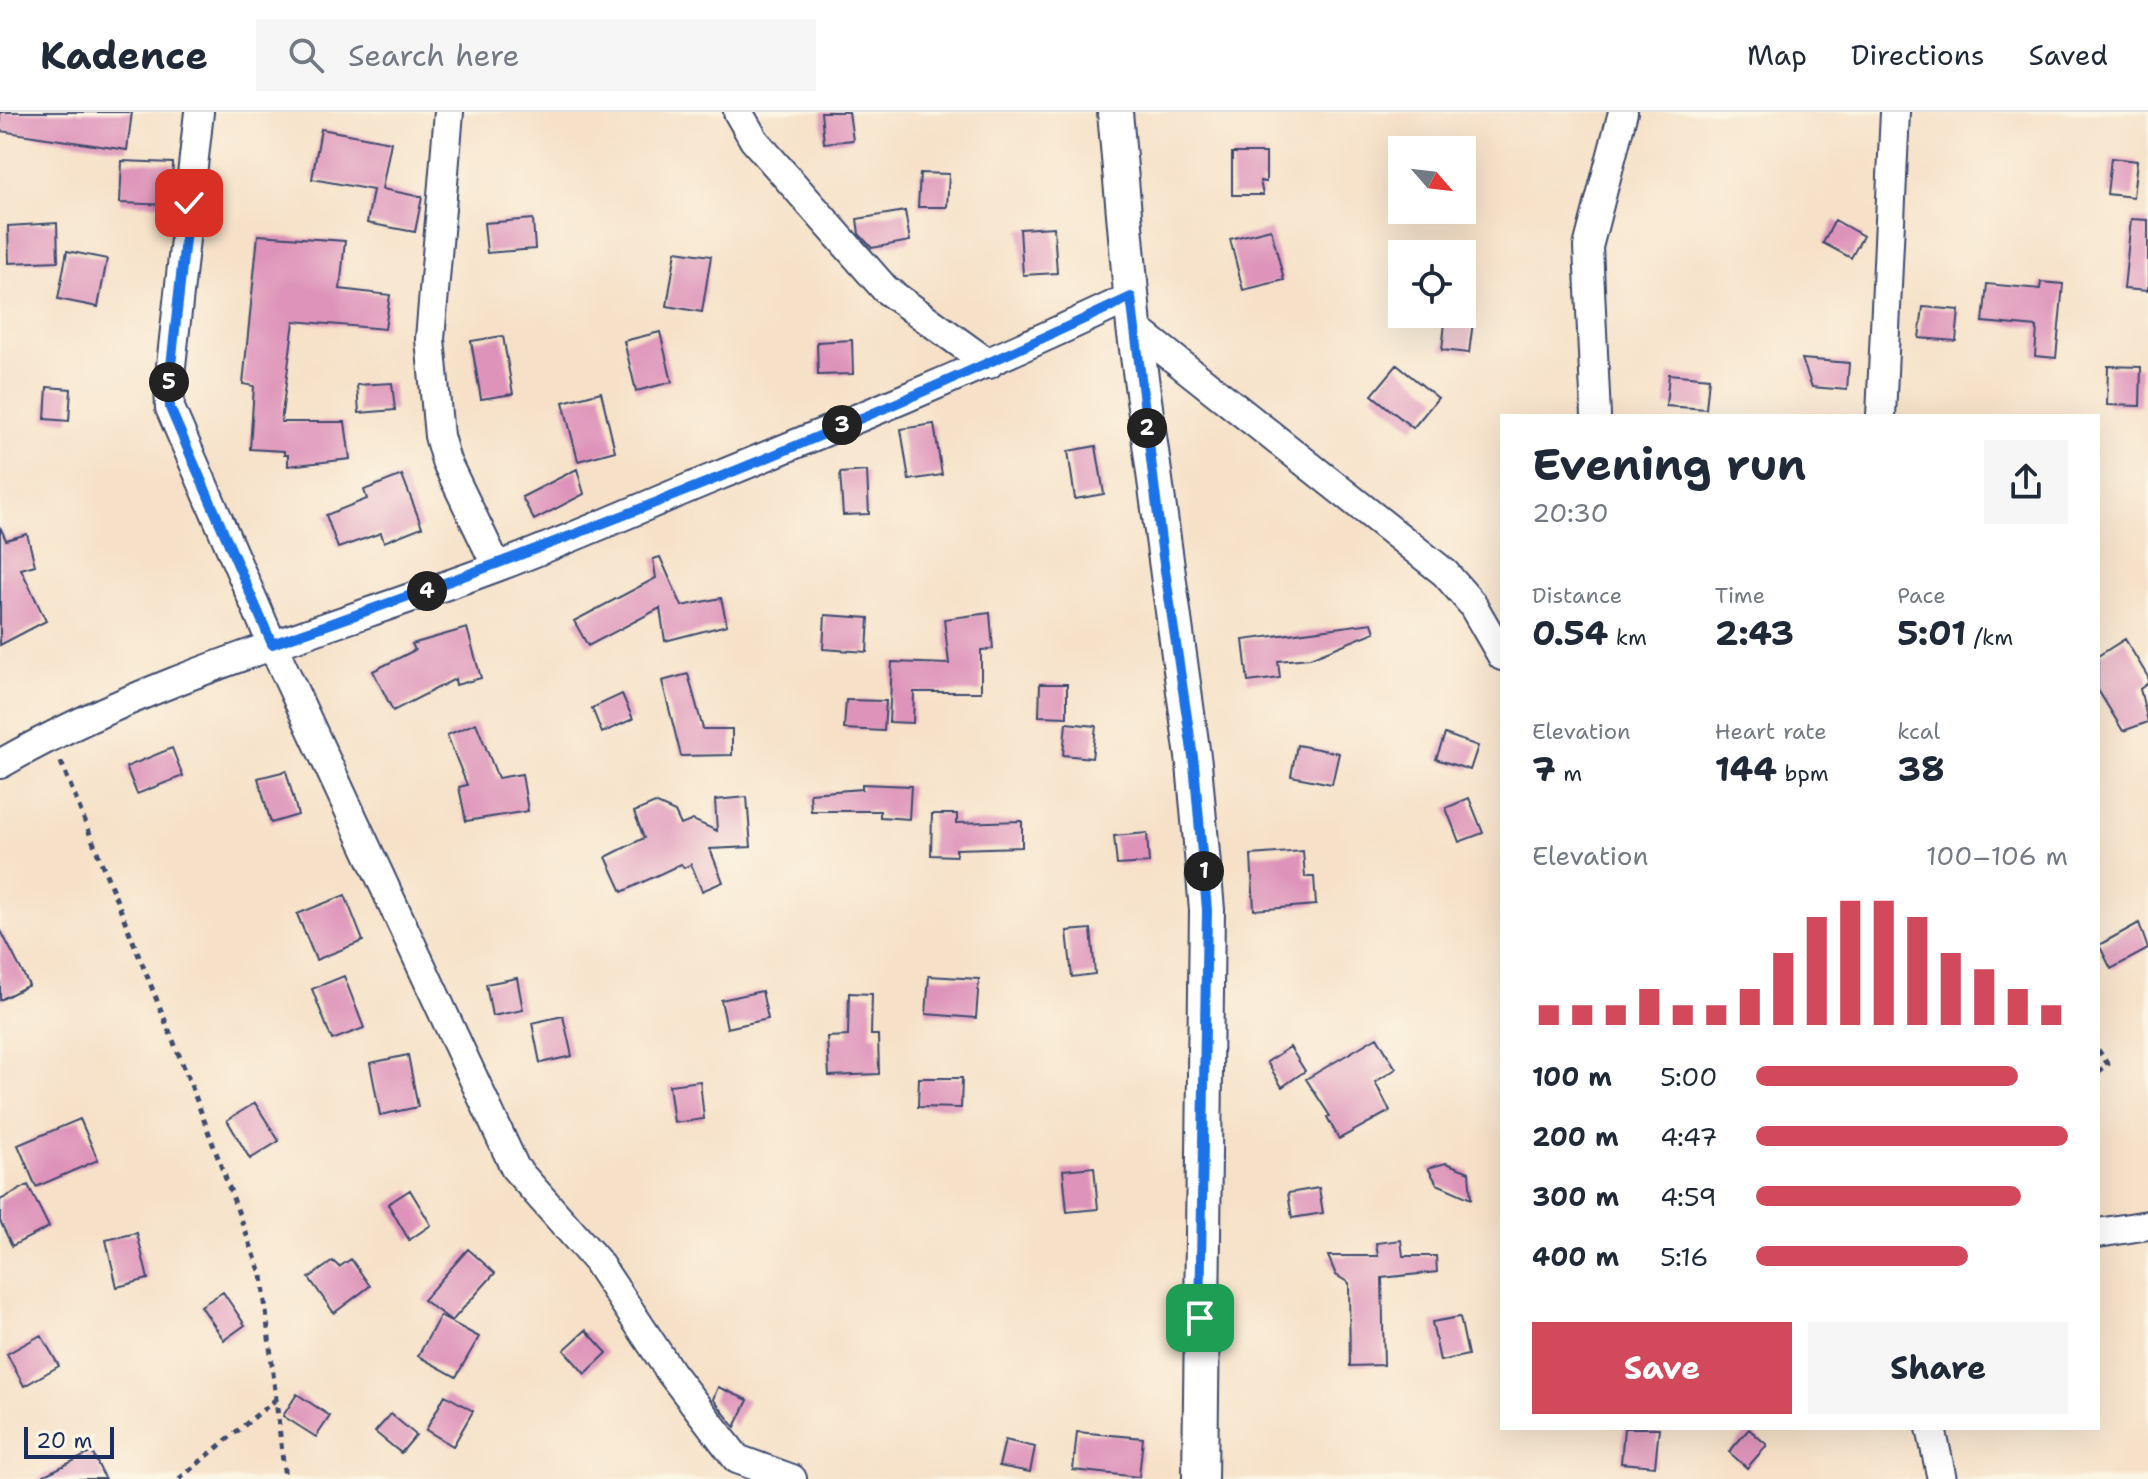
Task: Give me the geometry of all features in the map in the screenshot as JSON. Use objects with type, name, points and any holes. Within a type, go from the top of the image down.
[{"type":"street","points":[[199,112],[169,384],[170,408],[272,644],[515,1168],[596,1260],[671,1373],[737,1459],[792,1479]]},
{"type":"street","points":[[449,112],[430,339],[439,436],[446,461],[497,567]]},
{"type":"street","points":[[738,112],[754,140],[885,289],[989,364]]},
{"type":"street","points":[[1115,112],[1133,312],[1194,764],[1207,910],[1200,1479]]},
{"type":"street","points":[[1596,414],[1586,264],[1589,233],[1623,112]]},
{"type":"street","points":[[1881,414],[1895,112]]},
{"type":"street","points":[[0,764],[51,735],[272,644],[497,567],[989,364],[1133,312]]},
{"type":"street","points":[[1133,312],[1445,573],[1472,604],[1500,653]]},
{"type":"street","points":[[2100,1233],[2142,1232]]},
{"type":"street","points":[[1931,1430],[1942,1479]]},
{"type":"path","points":[[51,735],[191,1085],[262,1276],[285,1479]]},
{"type":"path","points":[[2100,1053],[2108,1064],[2100,1070]]},
{"type":"path","points":[[179,1479],[276,1399]]},
{"type":"building","points":[[0,112],[132,112],[127,150],[0,131]]},
{"type":"building","points":[[821,112],[849,112],[853,140],[824,143]]},
{"type":"building","points":[[321,129],[391,142],[382,189],[422,197],[415,232],[367,223],[373,190],[312,179]]},
{"type":"building","points":[[1232,153],[1266,153],[1266,182],[1260,181],[1263,195],[1232,195]]},
{"type":"building","points":[[2111,158],[2137,161],[2133,197],[2107,194]]},
{"type":"building","points":[[122,161],[173,163],[171,205],[120,203]]},
{"type":"building","points":[[920,173],[949,174],[947,207],[918,207]]},
{"type":"building","points":[[905,211],[910,241],[872,248],[859,234],[857,219]]},
{"type":"building","points":[[533,219],[535,249],[487,253],[484,223]]},
{"type":"building","points":[[2131,219],[2148,220],[2148,291],[2124,289]]},
{"type":"building","points":[[1835,220],[1863,236],[1851,258],[1823,243]]},
{"type":"building","points":[[57,223],[58,261],[9,263],[8,226]]},
{"type":"building","points":[[1054,227],[1057,273],[1023,275],[1020,229]]},
{"type":"building","points":[[1271,229],[1284,280],[1243,290],[1230,239]]},
{"type":"building","points":[[258,235],[345,241],[340,289],[390,295],[385,329],[294,321],[281,422],[345,422],[350,459],[288,466],[288,455],[284,455],[284,451],[250,449],[254,386],[243,384]]},
{"type":"building","points":[[67,251],[107,259],[98,307],[58,299]]},
{"type":"building","points":[[676,251],[711,256],[702,312],[667,306]]},
{"type":"building","points":[[2041,282],[2063,284],[2056,358],[2035,356],[2037,327],[1983,322],[1987,284],[2040,289]]},
{"type":"building","points":[[1923,307],[1959,310],[1956,341],[1919,338]]},
{"type":"building","points":[[1444,328],[1472,328],[1469,353],[1442,350]]},
{"type":"building","points":[[660,332],[672,382],[636,391],[624,341]]},
{"type":"building","points":[[503,336],[513,394],[481,399],[471,341]]},
{"type":"building","points":[[852,340],[853,374],[818,375],[817,342]]},
{"type":"building","points":[[1802,359],[1849,363],[1847,390],[1812,387]]},
{"type":"building","points":[[1397,365],[1438,398],[1413,428],[1372,395]]},
{"type":"building","points":[[2108,366],[2141,367],[2140,406],[2107,405]]},
{"type":"building","points":[[1669,374],[1709,378],[1706,409],[1666,406]]},
{"type":"building","points":[[392,383],[395,410],[359,413],[357,385]]},
{"type":"building","points":[[47,387],[71,389],[69,421],[45,419]]},
{"type":"building","points":[[601,392],[615,451],[578,461],[563,402]]},
{"type":"building","points":[[934,424],[942,475],[909,480],[901,429]]},
{"type":"building","points":[[1096,446],[1104,494],[1075,499],[1068,451]]},
{"type":"building","points":[[577,469],[584,494],[534,520],[522,497]]},
{"type":"building","points":[[867,471],[869,514],[843,515],[840,473]]},
{"type":"building","points":[[402,475],[422,527],[384,542],[381,533],[338,548],[326,515],[367,499],[364,490]]},
{"type":"building","points":[[0,527],[6,540],[27,534],[35,565],[21,569],[46,621],[0,645]]},
{"type":"building","points":[[660,557],[682,606],[721,598],[727,625],[665,641],[660,608],[588,646],[574,621],[656,578],[653,559]]},
{"type":"building","points":[[990,613],[993,649],[981,650],[981,692],[914,692],[913,723],[889,722],[892,662],[949,664],[944,619]]},
{"type":"building","points":[[825,615],[869,618],[867,652],[823,649]]},
{"type":"building","points":[[1372,623],[1375,632],[1310,658],[1278,661],[1280,678],[1248,682],[1243,640]]},
{"type":"building","points":[[467,628],[481,678],[456,685],[455,679],[393,711],[373,671],[415,650],[412,644]]},
{"type":"building","points":[[2125,639],[2148,677],[2148,683],[2140,689],[2148,722],[2123,731],[2100,693],[2100,655]]},
{"type":"building","points":[[688,674],[703,729],[732,729],[732,755],[681,756],[662,681]]},
{"type":"building","points":[[1040,684],[1067,684],[1067,717],[1039,716]]},
{"type":"building","points":[[622,694],[633,719],[602,733],[592,708]]},
{"type":"building","points":[[846,700],[886,701],[884,731],[844,729]]},
{"type":"building","points":[[476,723],[498,778],[522,774],[528,811],[466,821],[459,787],[467,785],[447,735]]},
{"type":"building","points":[[1066,723],[1096,726],[1092,758],[1063,755]]},
{"type":"building","points":[[1445,734],[1478,746],[1470,770],[1436,759]]},
{"type":"building","points":[[1297,745],[1339,753],[1332,784],[1291,776]]},
{"type":"building","points":[[172,748],[183,776],[137,794],[126,767]]},
{"type":"building","points":[[286,771],[298,815],[271,823],[258,778]]},
{"type":"building","points":[[862,784],[911,786],[909,819],[880,817],[880,811],[811,811],[810,793],[862,789]]},
{"type":"building","points":[[747,797],[751,847],[710,849],[723,882],[702,891],[691,864],[684,868],[681,864],[622,892],[606,857],[644,838],[634,812],[655,803],[675,812],[681,825],[693,820],[717,831],[715,800]]},
{"type":"building","points":[[1469,798],[1483,833],[1459,842],[1446,808]]},
{"type":"building","points":[[932,814],[957,814],[957,823],[1022,821],[1022,847],[956,849],[956,856],[931,855]]},
{"type":"building","points":[[1147,833],[1149,863],[1117,865],[1114,836]]},
{"type":"building","points":[[1303,851],[1305,877],[1314,877],[1316,905],[1254,910],[1251,855]]},
{"type":"building","points":[[345,895],[363,941],[316,960],[297,914]]},
{"type":"building","points":[[2139,923],[2148,949],[2111,969],[2100,944]]},
{"type":"building","points":[[0,929],[29,985],[0,1000]]},
{"type":"building","points":[[1091,929],[1095,974],[1072,977],[1067,931]]},
{"type":"building","points":[[344,976],[364,1028],[332,1040],[312,989]]},
{"type":"building","points":[[929,976],[979,979],[976,1018],[926,1014]]},
{"type":"building","points":[[517,978],[523,1010],[492,1016],[486,984]]},
{"type":"building","points":[[762,991],[768,1019],[727,1028],[721,1000]]},
{"type":"building","points":[[849,993],[872,994],[871,1035],[878,1035],[879,1074],[829,1076],[827,1037],[848,1036]]},
{"type":"building","points":[[563,1016],[572,1056],[540,1063],[532,1023]]},
{"type":"building","points":[[1377,1037],[1396,1069],[1375,1082],[1390,1111],[1339,1139],[1327,1117],[1330,1116],[1306,1079]]},
{"type":"building","points":[[1290,1047],[1305,1071],[1282,1087],[1267,1062]]},
{"type":"building","points":[[408,1055],[418,1107],[380,1115],[370,1063]]},
{"type":"building","points":[[919,1078],[962,1078],[961,1108],[918,1107]]},
{"type":"building","points":[[700,1081],[704,1119],[674,1123],[669,1085]]},
{"type":"building","points":[[255,1103],[279,1141],[250,1159],[227,1120]]},
{"type":"building","points":[[80,1119],[98,1160],[36,1187],[18,1145]]},
{"type":"building","points":[[1446,1163],[1469,1172],[1471,1199],[1437,1184],[1428,1168]]},
{"type":"building","points":[[1094,1167],[1098,1209],[1067,1212],[1063,1170]]},
{"type":"building","points":[[28,1185],[49,1227],[12,1246],[0,1221],[0,1200]]},
{"type":"building","points":[[1319,1188],[1323,1213],[1292,1218],[1288,1193]]},
{"type":"building","points":[[410,1190],[431,1225],[409,1240],[388,1204]]},
{"type":"building","points":[[137,1233],[148,1279],[117,1287],[106,1240]]},
{"type":"building","points":[[1401,1240],[1403,1256],[1436,1256],[1437,1272],[1382,1278],[1384,1365],[1350,1366],[1349,1283],[1336,1275],[1328,1256],[1378,1256],[1376,1243]]},
{"type":"building","points":[[468,1249],[495,1273],[452,1321],[423,1300]]},
{"type":"building","points":[[351,1259],[370,1286],[334,1313],[309,1278],[333,1261],[339,1267]]},
{"type":"building","points":[[223,1292],[245,1325],[224,1340],[201,1306]]},
{"type":"building","points":[[440,1316],[479,1337],[456,1377],[418,1356]]},
{"type":"building","points":[[1460,1317],[1468,1355],[1440,1361],[1432,1322]]},
{"type":"building","points":[[586,1330],[607,1353],[585,1374],[564,1350]]},
{"type":"building","points":[[41,1335],[59,1366],[24,1386],[7,1354]]},
{"type":"building","points":[[718,1387],[748,1400],[735,1427],[713,1399]]},
{"type":"building","points":[[297,1394],[330,1416],[316,1437],[283,1416]]},
{"type":"building","points":[[445,1395],[473,1411],[453,1446],[426,1430]]},
{"type":"building","points":[[391,1414],[416,1435],[401,1453],[375,1432]]},
{"type":"building","points":[[1624,1430],[1659,1430],[1655,1466],[1621,1463]]},
{"type":"building","points":[[1748,1430],[1767,1445],[1747,1468],[1729,1452]]},
{"type":"building","points":[[1077,1432],[1143,1438],[1139,1477],[1073,1470]]},
{"type":"building","points":[[1005,1440],[1035,1447],[1030,1472],[999,1466]]},
{"type":"building","points":[[92,1452],[105,1479],[36,1479]]},
{"type":"route","points":[[189,203],[169,384],[170,408],[272,644],[497,567],[989,364],[1131,297],[1163,557],[1194,764],[1207,910],[1200,1318]]}]
